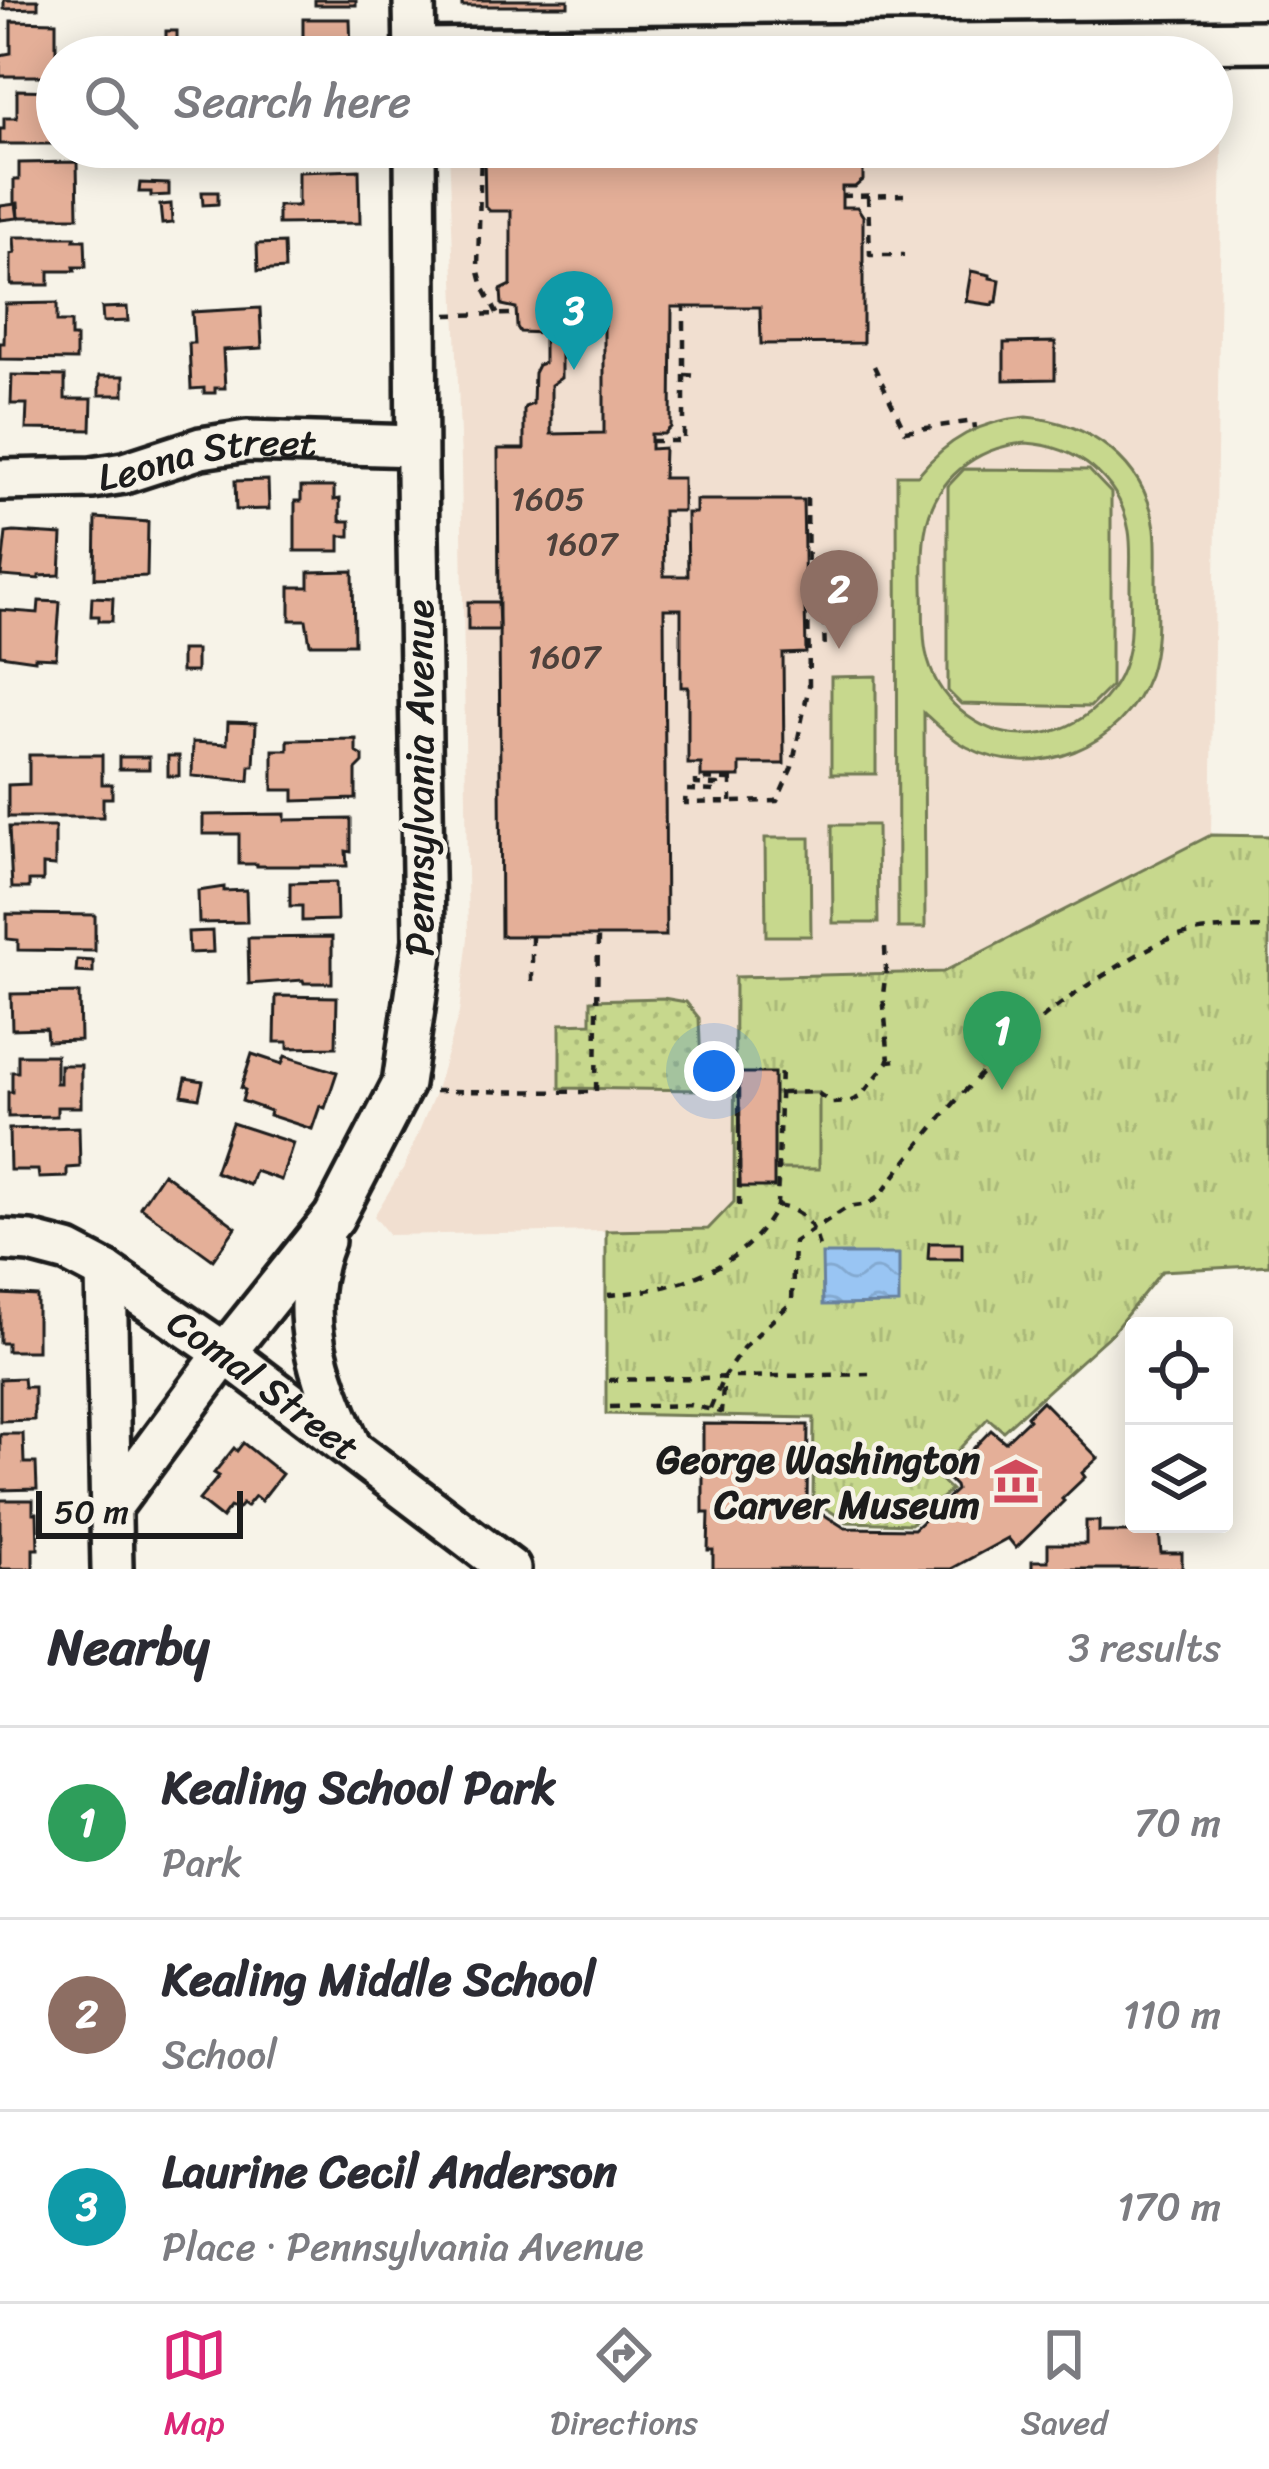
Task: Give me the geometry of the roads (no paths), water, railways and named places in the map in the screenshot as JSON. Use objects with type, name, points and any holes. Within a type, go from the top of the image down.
[{"type":"street","points":[[414,0],[415,36]]},
{"type":"street","points":[[1233,42],[1269,41]]},
{"type":"street","name":"Pennsylvania Avenue","points":[[112,1506],[334,1217],[403,1084],[424,940],[415,168]]},
{"type":"street","name":"Leona Street","points":[[0,480],[124,473],[202,448],[247,441],[416,446]]},
{"type":"street","points":[[334,1217],[316,1260],[310,1298],[312,1344],[325,1389],[351,1448]]},
{"type":"street","name":"Comal Street","points":[[0,1240],[68,1252],[106,1271],[226,1353],[510,1569]]},
{"type":"street","points":[[106,1271],[112,1569]]},
{"type":"water","points":[[822,1254],[899,1254],[899,1304],[823,1305]]},
{"type":"place","name":"Laurine Cecil Anderson","points":[[574,370]]},
{"type":"place","name":"Kealing Middle School","points":[[839,649]]},
{"type":"place","name":"Kealing School Park","points":[[1002,1090]]},
{"type":"place","name":"George Washington Carver Museum","points":[[1016,1481]]}]
